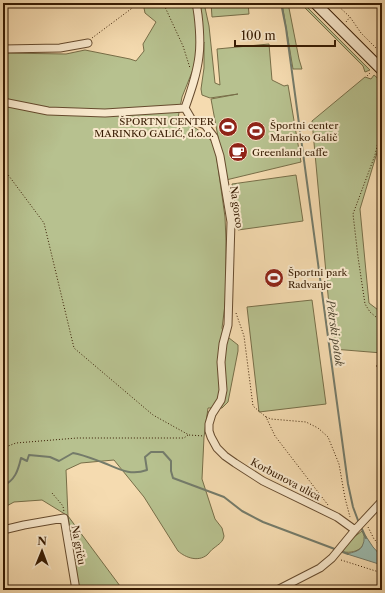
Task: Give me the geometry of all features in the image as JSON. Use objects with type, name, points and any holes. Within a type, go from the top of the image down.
[{"type":"main road","points":[[315,3],[382,70]]},
{"type":"street","points":[[3,102],[48,111],[105,113],[185,108],[194,81],[200,55],[196,3]]},
{"type":"street","points":[[3,49],[60,48],[88,43]]},
{"type":"street","name":"Na gorco","points":[[185,108],[192,120],[205,125],[214,137],[220,156],[231,222],[228,325],[223,344],[221,362],[223,390],[221,400],[212,414],[209,424],[211,437]]},
{"type":"street","name":"Korbunova ulica","points":[[211,437],[217,448],[225,456],[263,481],[337,517],[354,529]]},
{"type":"street","points":[[277,590],[320,568],[334,556],[354,529],[364,521],[382,501]]},
{"type":"street","name":"Na griču","points":[[3,530],[64,518],[76,590]]},
{"type":"path","points":[[88,43],[97,34],[139,3]]},
{"type":"path","points":[[162,3],[166,7],[183,46],[194,81]]},
{"type":"path","points":[[335,3],[350,17],[361,33],[377,49],[382,51]]},
{"type":"path","points":[[378,142],[353,214],[365,304],[370,312],[382,322]]},
{"type":"path","points":[[3,168],[44,224],[74,348],[153,415],[189,435],[211,437]]},
{"type":"path","points":[[229,309],[235,310],[244,336],[253,406],[266,417],[271,419],[306,422],[318,428],[328,437],[339,464],[343,488],[354,529]]},
{"type":"path","points":[[376,366],[382,366]]},
{"type":"path","points":[[266,417],[275,436],[337,517]]},
{"type":"path","points":[[3,448],[16,443],[77,438],[184,438],[189,435]]},
{"type":"path","points":[[52,493],[63,506],[64,518]]},
{"type":"path","points":[[364,521],[374,539],[382,548]]},
{"type":"path","points":[[334,556],[382,573]]},
{"type":"path","points":[[195,589],[202,590]]},
{"type":"green space","points":[[143,3],[204,3],[209,26],[215,83],[220,85],[217,49],[269,44],[272,80],[284,86],[288,85],[301,162],[226,180],[211,99],[238,94],[210,98],[202,95],[201,89],[204,68],[204,42],[182,97],[178,118],[197,129],[213,142],[216,153],[225,217],[226,297],[222,328],[224,334],[238,345],[238,351],[228,402],[222,408],[208,408],[204,437],[202,479],[215,519],[222,528],[224,536],[223,540],[207,555],[196,559],[188,557],[178,551],[144,497],[114,460],[81,463],[66,470],[68,516],[42,500],[14,502],[3,508],[3,53],[66,54],[85,50],[136,61],[144,51],[143,44],[156,22],[145,13]]},
{"type":"green space","points":[[211,3],[248,3],[249,14],[212,17]]},
{"type":"green space","points":[[282,3],[288,3],[302,69],[293,69]]},
{"type":"green space","points":[[300,3],[303,3],[370,70],[365,72],[363,66]]},
{"type":"green space","points":[[374,75],[382,82],[382,146],[379,146],[360,209],[369,303],[382,313],[382,353],[333,349],[312,121],[365,77],[371,79]]},
{"type":"green space","points":[[296,175],[303,221],[238,230],[232,184]]},
{"type":"green space","points":[[312,300],[326,404],[259,412],[247,307]]},
{"type":"green space","points":[[68,516],[123,590],[78,590]]},
{"type":"green space","points":[[362,531],[364,541],[360,548],[351,552],[340,551],[350,540]]},
{"type":"shaded area","points":[[365,535],[382,557],[382,565],[347,554],[362,547]]},
{"type":"waterway","name":"Pekrski potok","points":[[281,3],[286,28],[348,484],[353,507],[359,523]]},
{"type":"waterway","points":[[3,486],[7,484],[15,475],[21,458],[27,461],[29,455],[50,457],[59,461],[73,453],[125,471],[141,472],[147,470],[145,457],[151,452],[163,452],[171,461],[173,478],[224,497],[242,511],[263,522],[348,554]]},
{"type":"waterway","name":"Pekrski potok","points":[[361,527],[366,538]]},
{"type":"place","name":"ŠPORTNI CENTER MARINKO GALIĆ, d.o.o.","points":[[228,127]]},
{"type":"place","name":"Športni center Marinko Galič","points":[[256,131]]},
{"type":"place","name":"Greenland caffe","points":[[238,152]]},
{"type":"place","name":"Športni park Radvanje","points":[[274,278]]}]
